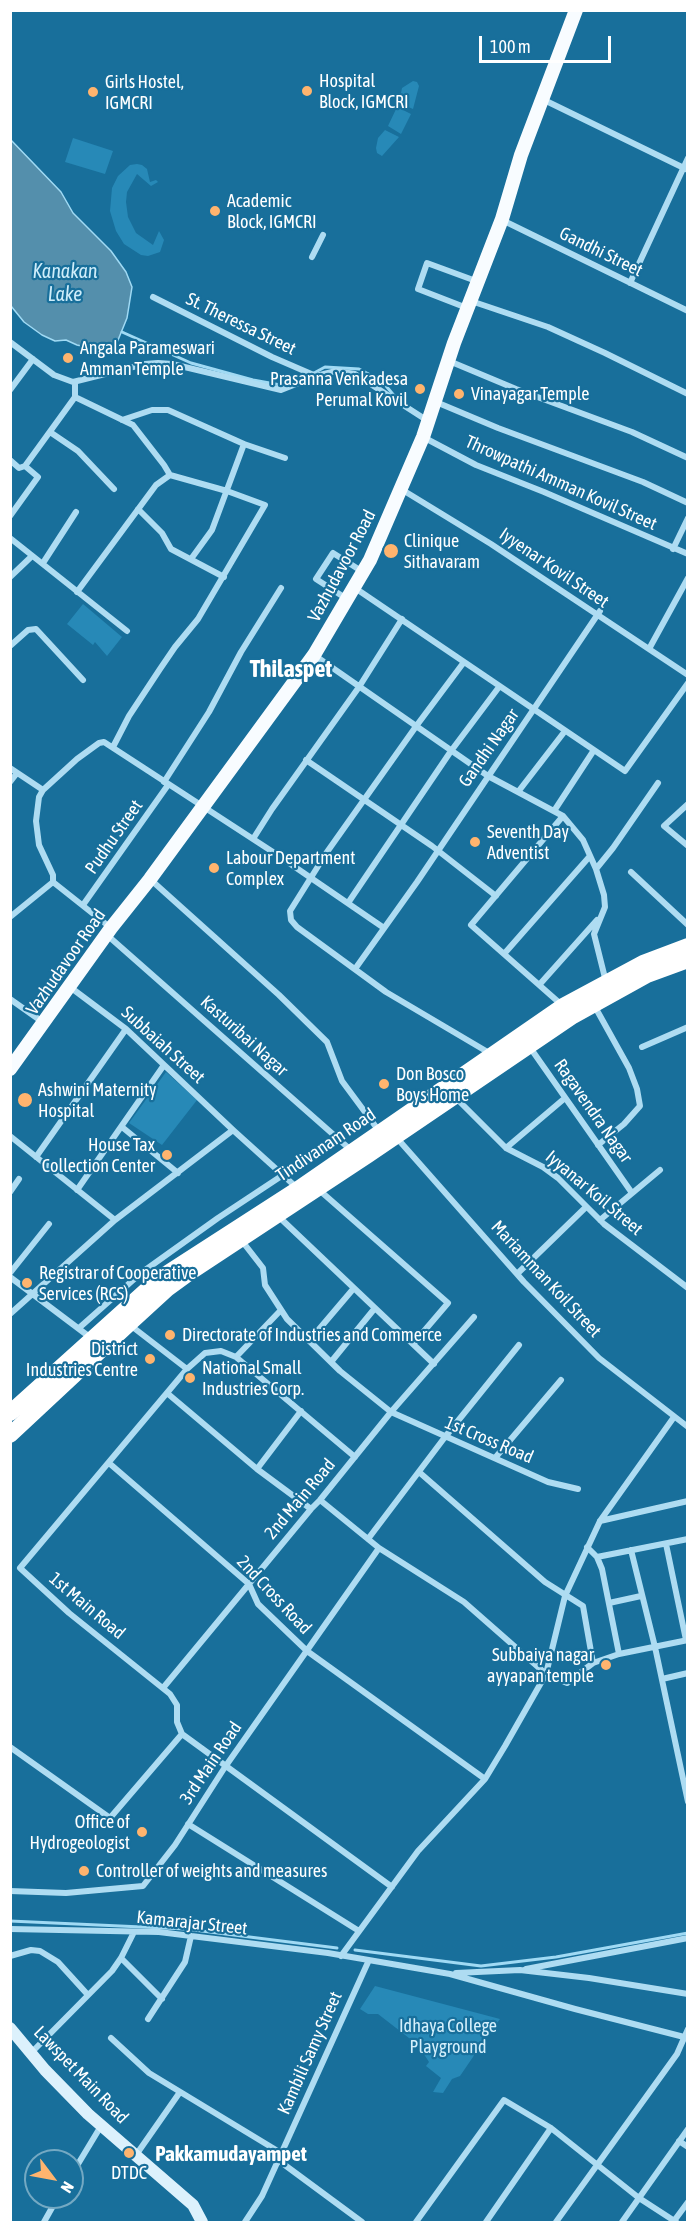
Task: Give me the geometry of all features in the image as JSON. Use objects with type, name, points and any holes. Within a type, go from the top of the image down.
[{"type":"highway","name":"Tindivanam Road","points":[[388,1134],[492,1055],[563,1006],[643,963],[687,946]]},
{"type":"highway","points":[[10,1435],[124,1319],[318,1189],[352,1154],[455,1097],[593,1005],[647,975],[687,960]]},
{"type":"highway","name":"Tindivanam Road","points":[[10,1413],[85,1333],[124,1319],[160,1278],[352,1154]]},
{"type":"main road","name":"Vazhudavoor Road","points":[[10,1069],[109,931],[150,879],[314,655],[363,572],[402,489],[423,437],[476,281],[501,219],[518,164],[576,10]]},
{"type":"street","points":[[542,99],[685,169]]},
{"type":"street","points":[[630,283],[685,169],[687,158]]},
{"type":"street","name":"Gandhi Street","points":[[501,219],[687,311]]},
{"type":"street","points":[[312,257],[323,235]]},
{"type":"street","points":[[476,281],[427,263],[418,289],[548,327],[687,394]]},
{"type":"street","name":"St. Theressa Street","points":[[153,297],[272,357],[316,376]]},
{"type":"street","points":[[10,342],[54,375],[75,382],[145,364],[158,363],[281,390],[316,376],[336,371],[355,374],[429,421]]},
{"type":"street","points":[[10,390],[33,359]]},
{"type":"street","points":[[448,360],[516,389],[632,432],[687,458]]},
{"type":"street","points":[[10,460],[19,468],[25,466],[75,397],[75,382]]},
{"type":"street","points":[[75,397],[133,425],[170,475],[227,491],[265,505],[198,619],[175,647],[151,683],[113,747]]},
{"type":"street","points":[[435,402],[643,482],[687,503]]},
{"type":"street","points":[[122,420],[152,410],[168,410],[244,444],[285,458]]},
{"type":"street","points":[[50,432],[78,451],[114,489]]},
{"type":"street","name":"Throwpathi Amman Kovil Street","points":[[423,437],[476,465],[578,506],[687,554]]},
{"type":"street","points":[[191,559],[212,530],[244,444]]},
{"type":"street","points":[[10,516],[38,477],[25,466]]},
{"type":"street","points":[[77,592],[156,485],[170,475]]},
{"type":"street","name":"Iyyenar Kovil Street","points":[[402,489],[598,613],[687,675]]},
{"type":"street","points":[[138,510],[162,533],[171,549],[224,577]]},
{"type":"street","points":[[43,563],[76,512]]},
{"type":"street","points":[[673,549],[687,518]]},
{"type":"street","points":[[10,538],[127,631]]},
{"type":"street","name":"Gandhi Nagar","points":[[355,969],[534,710],[402,619],[316,579],[333,553],[363,572]]},
{"type":"street","points":[[10,577],[32,556]]},
{"type":"street","points":[[650,649],[687,578]]},
{"type":"street","name":"Pudhu Street","points":[[83,905],[166,784],[280,588]]},
{"type":"street","points":[[598,613],[534,710],[625,771],[687,683]]},
{"type":"street","points":[[253,839],[359,687],[402,619]]},
{"type":"street","points":[[10,646],[28,630],[36,629],[83,680]]},
{"type":"street","points":[[314,655],[488,776],[563,816],[583,840],[596,869],[605,907],[599,917],[540,984]]},
{"type":"street","points":[[464,662],[310,877],[290,911],[291,920],[297,927],[386,992],[492,1055]]},
{"type":"street","points":[[348,903],[451,751],[499,687]]},
{"type":"street","points":[[518,792],[565,730]]},
{"type":"street","points":[[10,918],[53,882],[53,875],[39,845],[36,821],[39,797],[43,789],[99,743],[104,742],[384,928]]},
{"type":"street","points":[[554,811],[594,750]]},
{"type":"street","points":[[306,760],[438,850],[496,896]]},
{"type":"street","points":[[10,768],[43,789]]},
{"type":"street","points":[[10,782],[17,773]]},
{"type":"street","points":[[596,869],[658,783]]},
{"type":"street","points":[[687,806],[664,826],[687,846]]},
{"type":"street","points":[[563,816],[471,925],[563,1006]]},
{"type":"street","points":[[504,954],[590,856]]},
{"type":"street","points":[[631,872],[687,925]]},
{"type":"street","name":"Mariamman Koil Street","points":[[150,879],[279,995],[327,1042],[342,1081],[517,1274],[599,1358],[687,1428]]},
{"type":"street","name":"Kasturibai Nagar","points":[[53,882],[83,905],[352,1154]]},
{"type":"street","points":[[599,917],[594,934],[606,983]]},
{"type":"street","name":"Subbaiah Street","points":[[70,987],[126,1029],[283,1175]]},
{"type":"street","points":[[10,999],[45,1023]]},
{"type":"street","points":[[593,1005],[629,1068],[637,1089],[640,1106],[624,1124],[598,1145]]},
{"type":"street","points":[[642,1047],[687,1027]]},
{"type":"street","points":[[36,1157],[126,1029]]},
{"type":"street","name":"Ragavendra Nagar","points":[[529,1046],[632,1193]]},
{"type":"street","points":[[78,1190],[164,1065]]},
{"type":"street","name":"Iyyanar Koil Street","points":[[455,1097],[506,1148],[543,1167],[558,1178],[600,1220],[687,1288]]},
{"type":"street","points":[[506,1148],[565,1098]]},
{"type":"street","points":[[122,1127],[178,1173]]},
{"type":"street","points":[[10,1314],[115,1221],[233,1130]]},
{"type":"street","points":[[10,1136],[115,1221]]},
{"type":"street","points":[[49,1224],[10,1275],[85,1333],[141,1273],[283,1175],[295,1186],[352,1154]]},
{"type":"street","points":[[600,1220],[660,1170]]},
{"type":"street","points":[[10,1192],[20,1179]]},
{"type":"street","points":[[318,1189],[448,1303],[413,1344]]},
{"type":"street","points":[[517,1274],[586,1207]]},
{"type":"street","points":[[278,1216],[434,1364]]},
{"type":"street","name":"1st Cross Road","points":[[241,1239],[263,1268],[265,1285],[280,1311],[331,1362],[391,1412],[548,1482],[578,1489]]},
{"type":"street","points":[[309,1341],[354,1288]]},
{"type":"street","points":[[331,1362],[375,1308]]},
{"type":"street","points":[[280,1311],[236,1357],[355,1457]]},
{"type":"street","name":"2nd Main Road","points":[[162,1688],[391,1412],[474,1317]]},
{"type":"street","points":[[124,1319],[187,1369]]},
{"type":"street","points":[[369,1539],[445,1437],[519,1345]]},
{"type":"street","name":"1st Main Road","points":[[182,1734],[177,1722],[177,1705],[170,1694],[69,1613],[20,1568],[187,1369],[205,1353],[221,1351],[236,1357]]},
{"type":"street","points":[[495,1458],[561,1380]]},
{"type":"street","points":[[167,1393],[257,1469],[311,1509]]},
{"type":"street","points":[[257,1469],[301,1411]]},
{"type":"street","points":[[341,1956],[418,1851],[485,1779],[546,1674],[565,1596],[600,1521],[674,1418]]},
{"type":"street","name":"2nd Cross Road","points":[[109,1463],[249,1584],[258,1604],[307,1651],[485,1779]]},
{"type":"street","points":[[418,1472],[524,1565],[565,1596],[583,1606],[593,1663]]},
{"type":"street","points":[[320,1500],[379,1548],[464,1602],[546,1674],[567,1683],[593,1663],[620,1654],[687,1640],[666,1544]]},
{"type":"street","points":[[600,1521],[687,1501]]},
{"type":"street","points":[[597,1557],[687,1539]]},
{"type":"street","points":[[587,1547],[597,1557],[602,1569],[620,1654]]},
{"type":"street","name":"3rd Main Road","points":[[10,1891],[66,1893],[143,1886],[379,1548]]},
{"type":"street","points":[[631,1550],[655,1647],[687,1802]]},
{"type":"street","points":[[609,1603],[641,1596]]},
{"type":"street","points":[[662,1679],[687,1673]]},
{"type":"street","points":[[10,1747],[110,1818],[182,1734],[392,1887]]},
{"type":"street","points":[[680,1768],[687,1767]]},
{"type":"street","points":[[188,1824],[359,1931]]},
{"type":"street","name":"Kamarajar Street","points":[[10,1929],[191,1936],[369,1960],[450,1974]]},
{"type":"street","points":[[31,2053],[121,1958],[134,1932]]},
{"type":"street","points":[[148,2019],[186,1962],[191,1936]]},
{"type":"street","points":[[450,1974],[520,1970],[687,1938]]},
{"type":"street","points":[[10,1956],[31,1950],[40,1951],[58,1962],[88,1995]]},
{"type":"street","points":[[121,1958],[162,1999]]},
{"type":"street","name":"Kambili Samy Street","points":[[245,2223],[262,2196],[369,1960]]},
{"type":"street","points":[[520,1970],[589,1978],[687,1994]]},
{"type":"street","points":[[450,1974],[687,2038]]},
{"type":"street","name":"Lawspet Main Road","points":[[10,2028],[45,2070],[101,2125],[193,2205],[202,2223]]},
{"type":"street","points":[[556,2223],[678,2054],[687,2038],[687,2029]]},
{"type":"street","points":[[111,2038],[149,2073],[279,2157],[362,2223]]},
{"type":"street","points":[[136,2155],[180,2092]]},
{"type":"street","points":[[416,2223],[504,2100],[551,2128],[639,2198],[675,2222],[687,2202]]},
{"type":"street","points":[[84,2154],[101,2125]]},
{"type":"street","points":[[486,2223],[551,2128]]},
{"type":"street","points":[[622,2223],[687,2129]]},
{"type":"street","points":[[679,2141],[687,2147]]},
{"type":"street","points":[[44,2223],[52,2209]]},
{"type":"green space","points":[[413,81],[419,86],[413,109],[399,103],[402,88]]},
{"type":"green space","points":[[397,107],[411,114],[401,134],[388,126]]},
{"type":"green space","points":[[385,130],[399,137],[382,156],[377,153],[376,148],[378,138]]},
{"type":"green space","points":[[73,138],[113,151],[105,174],[65,162]]},
{"type":"green space","points":[[137,164],[147,169],[150,182],[156,180],[158,182],[151,186],[137,174],[127,192],[128,217],[136,233],[153,245],[159,231],[164,240],[160,252],[148,256],[141,255],[124,244],[116,231],[110,211],[112,188],[118,176],[130,165]]},
{"type":"green space","points":[[83,604],[122,637],[107,656],[95,642],[93,645],[67,624]]},
{"type":"green space","points":[[166,1072],[197,1100],[162,1145],[129,1123]]},
{"type":"green space","name":"Idhaya College Playground","points":[[375,1986],[500,2019],[485,2040],[478,2045],[460,2076],[452,2079],[443,2093],[433,2092],[441,2078],[426,2066],[429,2062],[418,2045],[378,2014],[368,2014],[360,2009]]},
{"type":"water","name":"Kanakan Lake","points":[[10,139],[61,192],[73,213],[111,251],[126,272],[132,287],[127,318],[116,345],[94,349],[66,340],[55,341],[24,322],[11,306]]},
{"type":"waterway","points":[[122,332],[191,363],[253,380],[286,386]]},
{"type":"waterway","points":[[303,379],[325,367],[359,369],[382,381],[396,398]]},
{"type":"waterway","points":[[10,1921],[186,1929],[337,1948]]},
{"type":"waterway","points":[[355,1950],[481,1966],[556,1957],[688,1933]]},
{"type":"place","name":"Hospital Block, IGMCRI","points":[[307,91]]},
{"type":"place","name":"Girls Hostel, IGMCRI","points":[[93,92]]},
{"type":"place","name":"Academic Block, IGMCRI","points":[[215,211]]},
{"type":"place","name":"Angala Parameswari Amman Temple","points":[[68,358]]},
{"type":"place","name":"Prasanna Venkadesa Perumal Kovil","points":[[420,389]]},
{"type":"place","name":"Vinayagar Temple","points":[[459,394]]},
{"type":"place","name":"Clinique Sithavaram","points":[[391,551]]},
{"type":"place","name":"Seventh Day Adventist","points":[[475,842]]},
{"type":"place","name":"Labour Department Complex","points":[[214,868]]},
{"type":"place","name":"Don Bosco Boys Home","points":[[384,1084]]},
{"type":"place","name":"Ashwini Maternity Hospital","points":[[25,1100]]},
{"type":"place","name":"House Tax Collection Center","points":[[167,1155]]},
{"type":"place","name":"Registrar of Cooperative Services (RCS)","points":[[27,1283]]},
{"type":"place","name":"Directorate of Industries and Commerce","points":[[170,1335]]},
{"type":"place","name":"District Industries Centre","points":[[150,1359]]},
{"type":"place","name":"National Small Industries Corp.","points":[[190,1378]]},
{"type":"place","name":"Subbaiya nagar ayyapan temple","points":[[606,1665]]},
{"type":"place","name":"Office of Hydrogeologist","points":[[142,1832]]},
{"type":"place","name":"Controller of weights and measures","points":[[84,1871]]},
{"type":"place","name":"DTDC","points":[[129,2153]]},
{"type":"district","name":"Thilaspet","points":[[291,669]]},
{"type":"district","name":"Pakkamudayampet","points":[[231,2154]]}]
